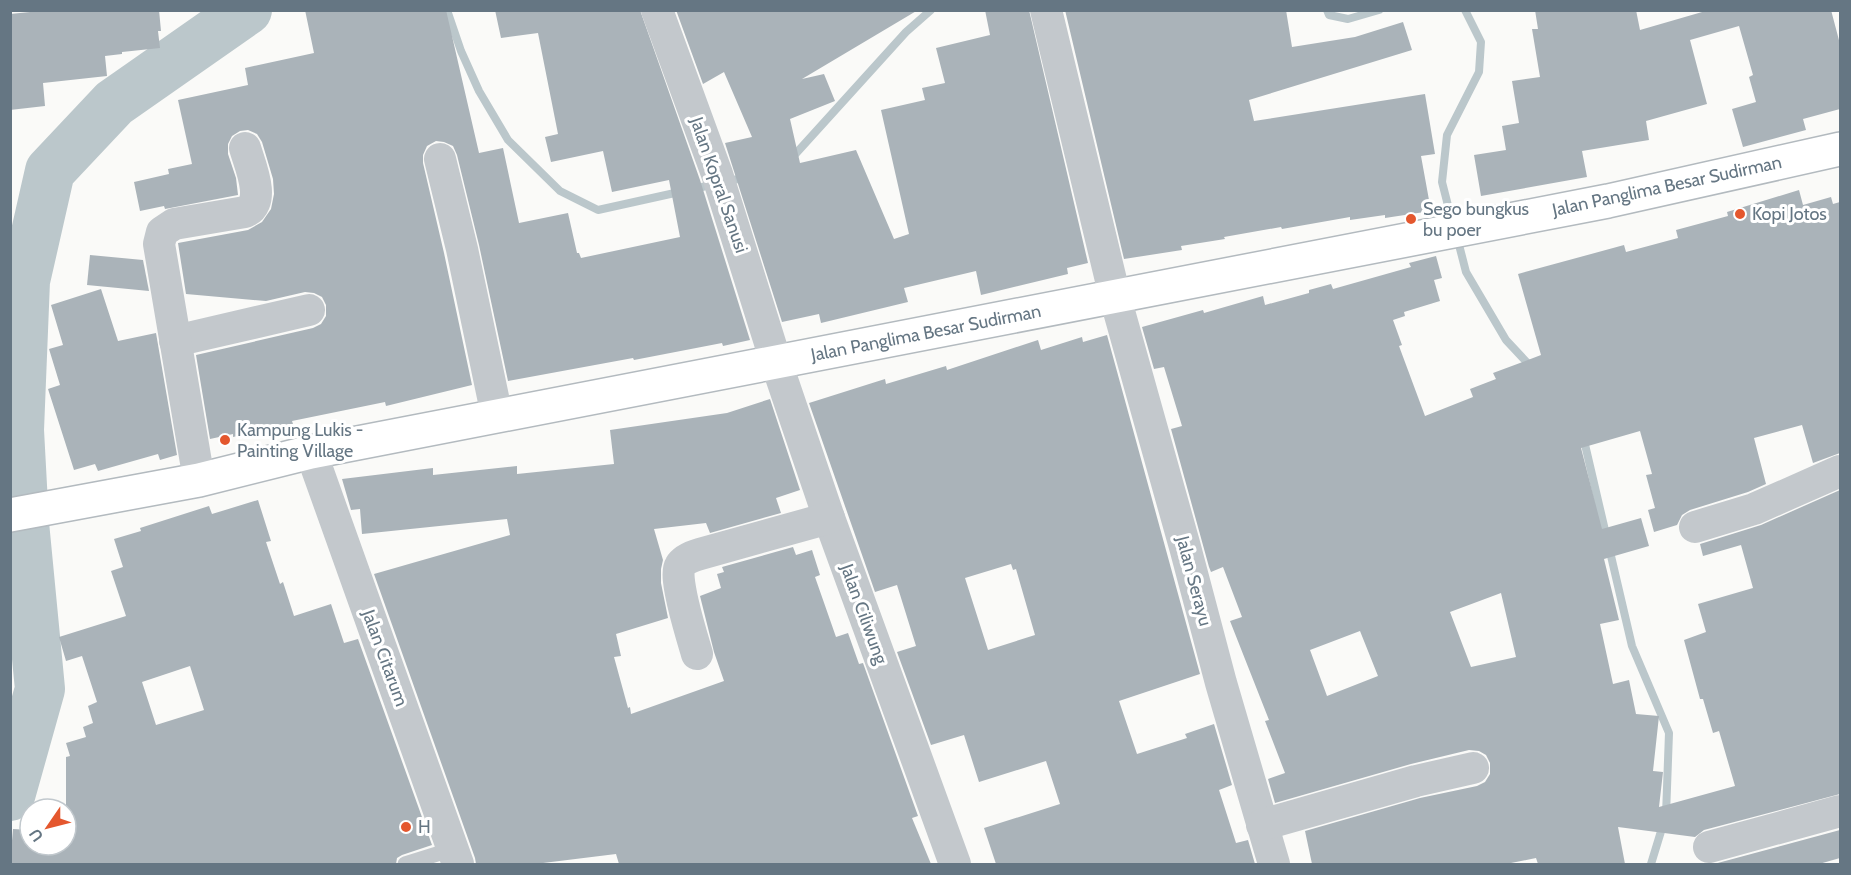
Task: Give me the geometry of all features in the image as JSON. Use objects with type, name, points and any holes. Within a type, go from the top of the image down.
[{"type":"main road","name":"Jalan Panglima Besar Sudirman","points":[[10,515],[199,480],[311,452],[1608,201],[1840,149]]},
{"type":"street","name":"Jalan Kopral Sanusi","points":[[657,10],[720,182],[776,362]]},
{"type":"street","name":"Jalan Serayu","points":[[1046,10],[1115,297],[1221,683],[1274,864]]},
{"type":"street","points":[[199,480],[159,244],[160,237],[167,228],[174,224],[251,209],[255,202],[255,186],[245,148]]},
{"type":"street","points":[[440,159],[462,249],[497,416]]},
{"type":"street","points":[[175,341],[309,310]]},
{"type":"street","name":"Jalan Ciliwung","points":[[776,362],[829,518],[955,864]]},
{"type":"street","name":"Jalan Citarum","points":[[311,452],[455,857]]},
{"type":"street","points":[[1695,527],[1754,509],[1840,471]]},
{"type":"street","points":[[697,654],[681,596],[678,571],[680,566],[689,558],[700,554],[829,518]]},
{"type":"street","points":[[1262,825],[1416,781],[1473,768]]},
{"type":"street","points":[[1709,847],[1840,811]]},
{"type":"lane","points":[[405,864],[455,857]]},
{"type":"building","points":[[50,10],[159,10],[160,48],[105,56],[107,76],[43,83],[45,106],[10,110],[10,14]]},
{"type":"building","points":[[305,10],[446,10],[479,153],[503,148],[519,223],[568,213],[577,253],[581,258],[680,237],[669,180],[612,192],[603,151],[551,162],[545,137],[558,134],[538,33],[501,38],[495,10],[640,10],[700,180],[750,340],[508,381],[457,155],[453,146],[436,141],[427,146],[423,155],[423,163],[472,385],[386,406],[385,402],[292,421],[293,424],[233,437],[233,434],[210,439],[196,355],[313,328],[321,324],[326,316],[326,305],[322,297],[305,292],[266,301],[186,294],[178,243],[248,230],[262,222],[271,209],[274,194],[273,179],[262,142],[257,134],[248,130],[240,131],[232,136],[228,144],[228,154],[236,178],[238,195],[165,209],[164,206],[140,211],[134,182],[169,174],[168,169],[192,164],[178,100],[248,85],[245,68],[314,53]]},
{"type":"building","points":[[676,10],[918,10],[802,79],[824,74],[835,101],[790,119],[800,163],[856,150],[894,239],[909,234],[881,110],[925,100],[922,88],[945,83],[936,48],[990,35],[985,10],[1029,10],[1088,263],[1067,268],[1068,274],[981,295],[976,271],[904,288],[908,302],[821,323],[819,314],[782,322],[725,143],[752,137],[724,72],[703,84]]},
{"type":"building","points":[[1065,10],[1286,10],[1292,47],[1355,37],[1403,22],[1412,50],[1249,100],[1254,121],[1425,94],[1435,154],[1421,156],[1431,211],[1385,218],[1385,215],[1350,220],[1350,217],[1282,229],[1281,227],[1181,246],[1182,250],[1124,259]]},
{"type":"building","points":[[1535,10],[1636,10],[1640,30],[1709,10],[1831,10],[1840,44],[1840,109],[1803,119],[1806,130],[1743,147],[1732,109],[1756,102],[1749,77],[1753,75],[1739,26],[1690,40],[1707,104],[1646,121],[1649,140],[1582,151],[1587,177],[1481,196],[1474,155],[1506,150],[1502,126],[1519,123],[1512,81],[1540,77],[1532,29],[1538,29]]},
{"type":"building","points":[[1799,190],[1803,205],[1831,197],[1833,204],[1840,202],[1840,453],[1813,463],[1802,425],[1754,438],[1766,484],[1690,510],[1682,515],[1677,525],[1654,532],[1648,510],[1655,508],[1646,475],[1652,474],[1640,431],[1581,448],[1602,529],[1641,518],[1649,546],[1604,559],[1619,620],[1600,624],[1613,684],[1629,680],[1636,714],[1659,716],[1653,771],[1663,772],[1659,807],[1735,786],[1719,731],[1713,733],[1703,699],[1700,699],[1684,640],[1706,632],[1698,604],[1753,588],[1741,545],[1703,556],[1700,544],[1761,525],[1840,490],[1840,794],[1704,830],[1695,837],[1618,827],[1625,864],[1538,864],[1536,858],[1506,864],[1312,864],[1305,831],[1420,798],[1477,786],[1485,782],[1490,774],[1490,763],[1486,755],[1479,751],[1469,750],[1275,803],[1268,779],[1285,773],[1265,721],[1269,720],[1230,621],[1242,617],[1223,567],[1211,572],[1209,567],[1171,429],[1182,426],[1164,367],[1154,369],[1142,327],[1203,310],[1204,313],[1263,296],[1265,305],[1309,293],[1309,290],[1331,284],[1333,289],[1411,267],[1409,263],[1436,256],[1442,278],[1434,280],[1440,301],[1404,312],[1405,316],[1393,320],[1402,345],[1399,346],[1425,416],[1473,397],[1470,389],[1496,379],[1493,373],[1541,355],[1518,274],[1624,245],[1626,252],[1678,238],[1676,230],[1728,216],[1727,212]],"holes":[[[1501,593],[1516,657],[1471,667],[1450,612]],[[1360,631],[1378,676],[1327,696],[1310,650]]]},
{"type":"building","points":[[90,255],[143,260],[149,291],[87,285]]},
{"type":"building","points":[[101,289],[118,341],[156,333],[177,455],[160,460],[158,454],[98,471],[95,464],[74,470],[48,389],[60,385],[49,349],[63,345],[51,305]]},
{"type":"building","points":[[1107,335],[1200,674],[1119,701],[1137,754],[1187,738],[1185,734],[1214,724],[1232,785],[1219,790],[1236,843],[1248,840],[1255,864],[996,864],[984,828],[1060,804],[1046,761],[979,782],[964,735],[931,745],[897,652],[916,646],[897,585],[875,592],[809,403],[885,379],[886,384],[946,366],[947,370],[1038,340],[1041,350],[1082,337],[1083,342]],"holes":[[[1011,564],[1013,570],[1016,569],[1035,635],[988,650],[965,578]]]},
{"type":"building","points":[[770,399],[800,490],[776,498],[781,513],[710,533],[706,523],[654,529],[663,560],[661,583],[668,618],[616,634],[621,656],[614,657],[628,708],[630,707],[631,714],[724,681],[700,596],[721,588],[717,574],[724,572],[722,567],[793,547],[796,555],[812,550],[820,575],[815,577],[836,637],[848,633],[859,664],[863,663],[918,816],[912,818],[931,864],[619,864],[616,854],[535,864],[476,864],[374,574],[510,535],[507,519],[362,534],[360,509],[351,510],[342,479],[433,468],[433,475],[517,466],[517,474],[614,464],[610,430],[727,413]]},
{"type":"building","points":[[258,500],[271,541],[266,542],[294,616],[331,604],[344,643],[358,639],[432,845],[402,855],[397,858],[396,864],[10,864],[13,829],[18,829],[18,857],[78,857],[78,797],[66,797],[66,757],[70,756],[66,743],[86,737],[83,727],[93,723],[88,706],[97,702],[82,656],[66,661],[59,637],[126,616],[111,571],[123,567],[114,539],[141,531],[140,528],[209,506],[212,514]],"holes":[[[190,666],[204,710],[156,725],[142,682]]]},
{"type":"building","points":[[1840,830],[1840,858],[1819,864],[1714,864]]},
{"type":"waterway","points":[[10,796],[40,689],[24,523],[19,430],[25,281],[50,171],[114,103],[247,10]]},
{"type":"waterway","points":[[447,10],[461,51],[479,91],[508,140],[560,191],[598,210],[747,177]]},
{"type":"waterway","points":[[790,160],[906,32],[931,10]]},
{"type":"waterway","points":[[1327,10],[1329,15],[1348,19],[1379,10]]},
{"type":"waterway","points":[[1453,225],[1442,182],[1447,135],[1479,72],[1481,42],[1465,10]]},
{"type":"waterway","points":[[1457,237],[1466,272],[1506,340],[1533,369]]},
{"type":"waterway","points":[[1583,436],[1632,646],[1669,733],[1666,815],[1651,864]]},
{"type":"place","name":"Kopi Jotos","points":[[1740,214]]},
{"type":"place","name":"Sego bungkus bu poer","points":[[1411,219]]},
{"type":"place","name":"Kampung Lukis - Painting Village","points":[[225,440]]},
{"type":"place","name":"H","points":[[406,827]]}]
